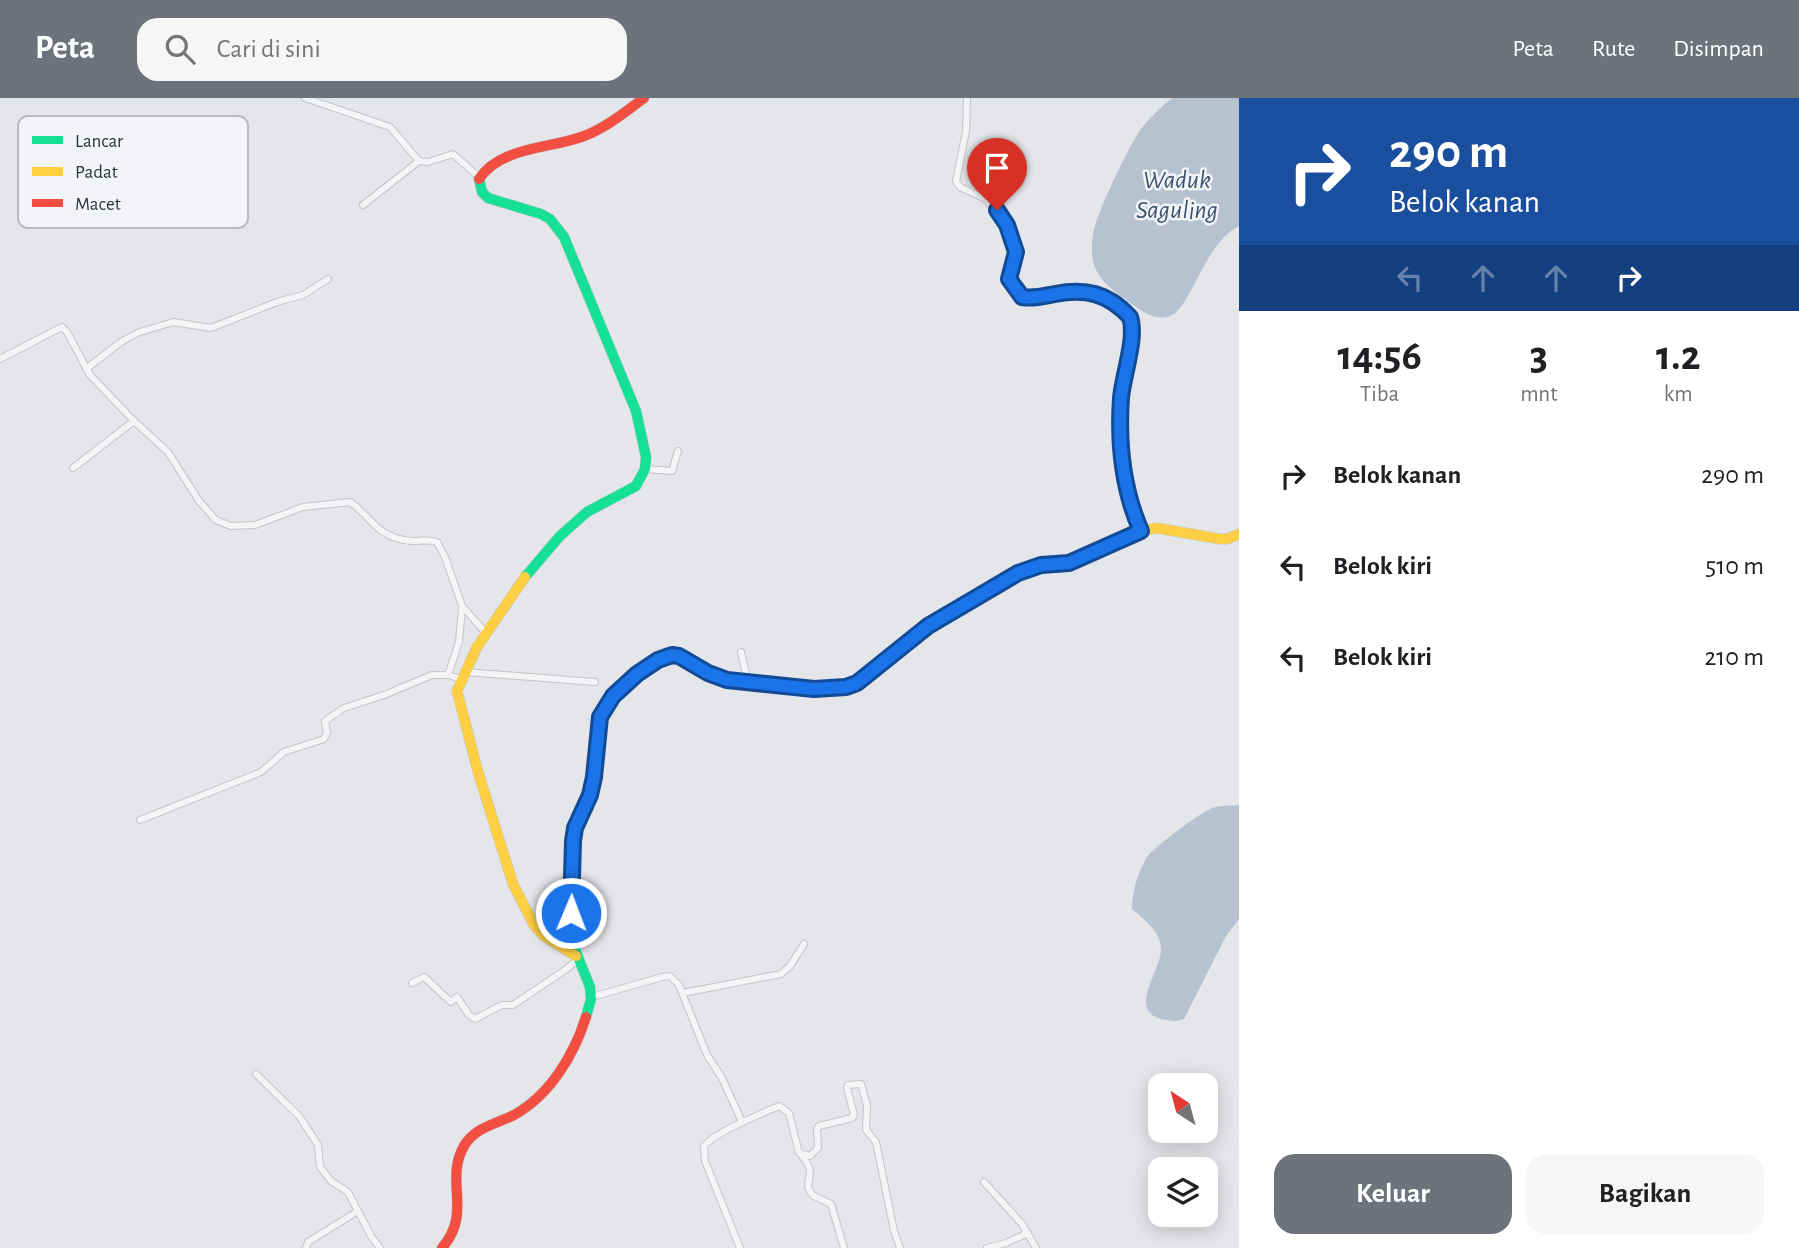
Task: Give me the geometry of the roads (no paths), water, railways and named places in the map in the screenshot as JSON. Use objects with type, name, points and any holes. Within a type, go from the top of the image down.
[{"type":"main road","points":[[578,957],[544,936],[534,925],[513,884],[457,691],[486,633],[506,602],[560,536],[587,512],[636,486],[645,469],[644,444],[636,411],[558,227],[541,214],[488,198],[478,185],[478,177],[485,170],[510,157],[569,141],[596,130],[644,98]]},
{"type":"main road","points":[[442,1248],[450,1241],[458,1225],[457,1177],[464,1145],[482,1128],[524,1108],[551,1082],[579,1034],[592,997],[590,983],[578,957],[571,913],[573,841],[575,828],[590,795],[594,777],[598,726],[605,707],[619,690],[658,660],[672,655],[679,656],[719,678],[814,689],[846,687],[857,683],[928,626],[1018,573],[1041,565],[1069,563],[1141,531],[1157,528],[1220,540],[1239,534]]},
{"type":"street","points":[[305,98],[390,127],[419,161],[428,162],[453,154],[478,177]]},
{"type":"street","points":[[967,98],[967,131],[956,181],[960,187],[986,198],[1007,225],[1016,252],[1008,275],[1018,293],[1026,298],[1085,290],[1117,306],[1130,317],[1132,332],[1121,399],[1124,471],[1131,505],[1141,531]]},
{"type":"street","points":[[363,205],[419,161]]},
{"type":"street","points":[[86,369],[121,342],[137,334],[173,322],[211,328],[277,302],[303,295],[328,279]]},
{"type":"street","points":[[0,359],[62,327],[86,369],[134,421],[168,452],[211,516],[221,523],[238,527],[255,525],[303,507],[350,502],[372,524],[390,536],[404,540],[437,542],[462,606],[486,633]]},
{"type":"street","points":[[73,468],[134,421]]},
{"type":"street","points":[[645,469],[672,471],[678,451]]},
{"type":"street","points":[[448,674],[460,635],[462,606]]},
{"type":"street","points":[[741,652],[748,682]]},
{"type":"street","points":[[140,820],[261,772],[284,752],[324,739],[327,733],[325,721],[340,710],[432,675],[595,682]]},
{"type":"street","points":[[683,993],[781,974],[790,966],[804,944]]},
{"type":"street","points":[[412,983],[424,976],[451,1002],[457,997],[469,1015],[475,1019],[502,1005],[513,1005],[565,971],[578,957]]},
{"type":"street","points":[[592,997],[670,976],[675,979],[708,1055],[742,1122]]},
{"type":"street","points":[[256,1074],[299,1116],[318,1145],[320,1167],[331,1181],[348,1192],[370,1236],[380,1248]]},
{"type":"street","points":[[802,1156],[810,1156],[818,1148],[819,1126],[852,1118],[854,1115],[847,1088],[854,1083],[860,1084],[867,1105],[866,1130],[876,1142],[900,1248]]},
{"type":"street","points":[[740,1248],[703,1151],[710,1139],[779,1106],[789,1112],[796,1147],[808,1163],[812,1176],[808,1187],[812,1195],[831,1204],[844,1248]]},
{"type":"street","points":[[984,1182],[1009,1207],[1036,1248]]},
{"type":"street","points":[[306,1248],[308,1241],[358,1211]]},
{"type":"street","points":[[987,1248],[1028,1233]]},
{"type":"water","name":"Waduk Saguling","points":[[1172,98],[1239,98],[1239,226],[1216,246],[1178,311],[1170,316],[1158,317],[1141,311],[1106,284],[1095,267],[1092,245],[1094,229],[1102,207],[1133,141],[1146,123]]},
{"type":"water","points":[[1239,805],[1239,919],[1226,936],[1184,1019],[1162,1019],[1152,1015],[1147,1008],[1148,989],[1161,948],[1155,931],[1132,909],[1138,876],[1151,852],[1188,823],[1212,808]]}]
